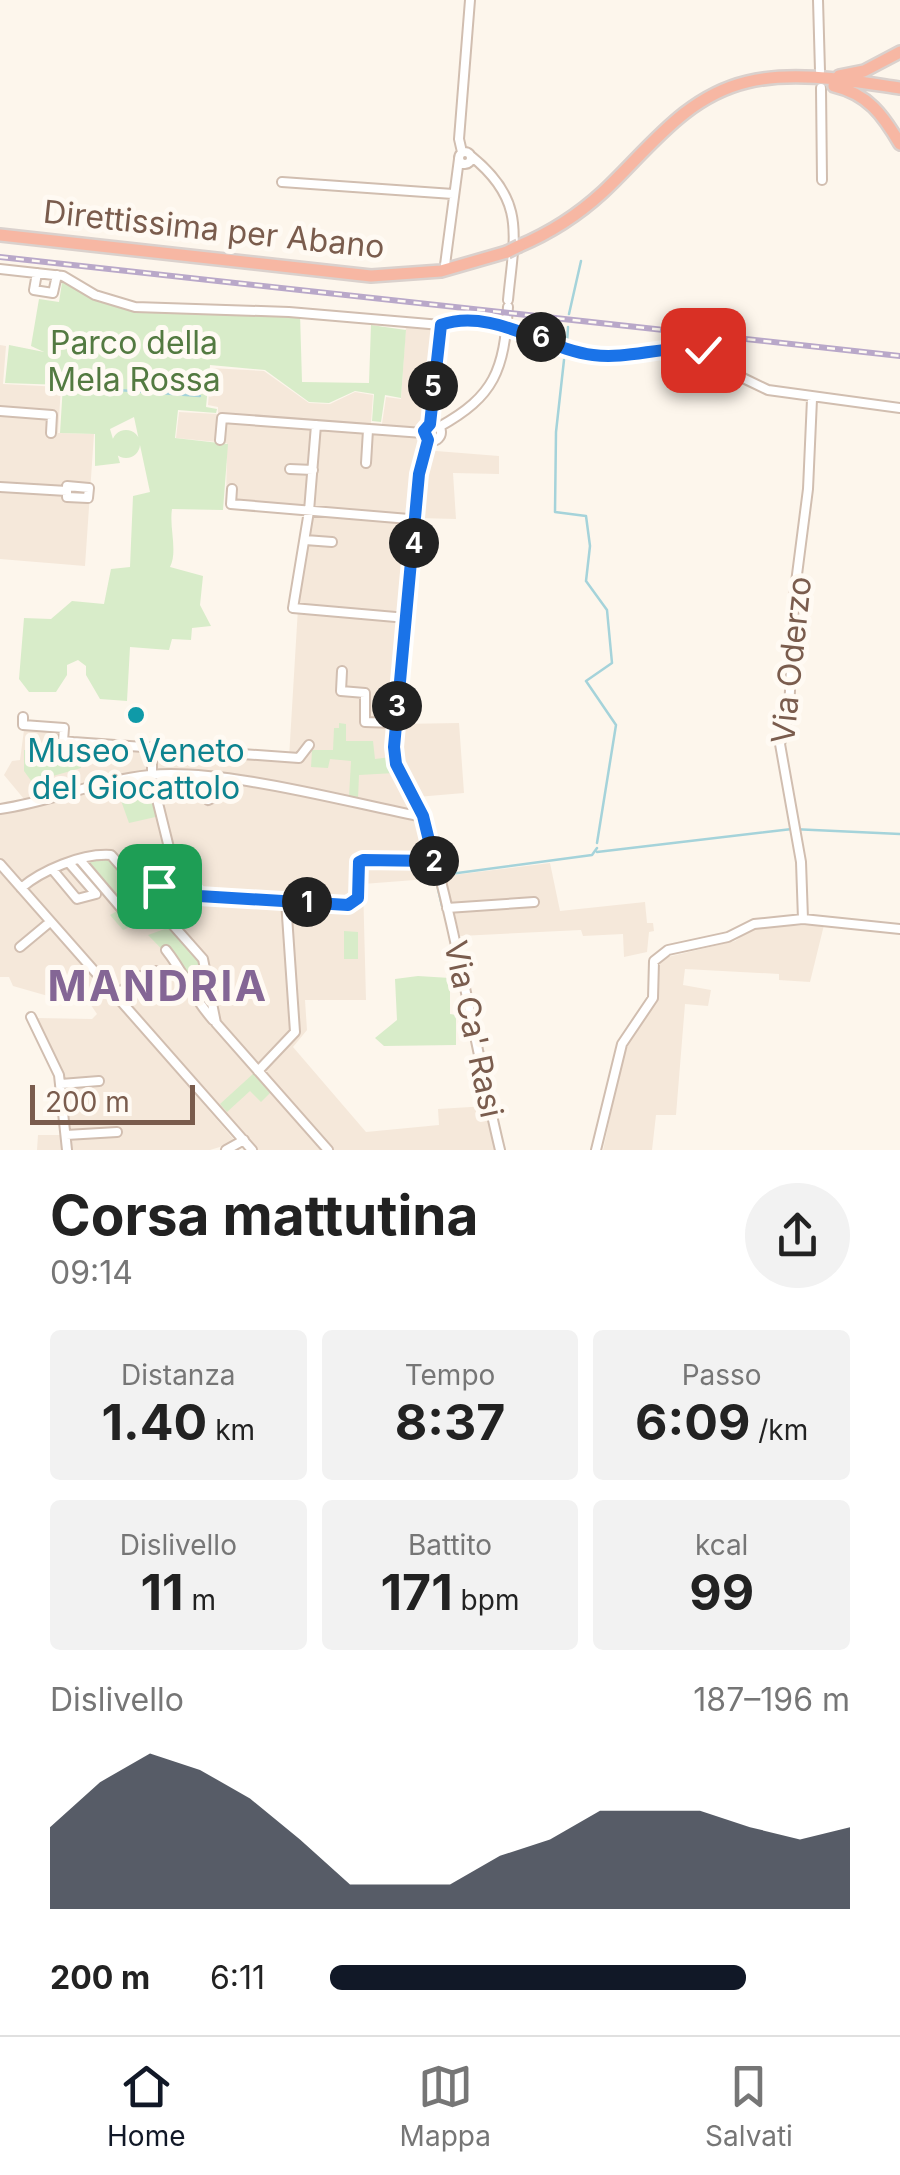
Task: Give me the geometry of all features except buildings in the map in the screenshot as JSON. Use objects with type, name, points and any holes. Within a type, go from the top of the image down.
[{"type":"highway","points":[[785,77],[854,74],[900,52]]},
{"type":"highway","points":[[785,77],[858,94],[882,115],[900,144]]},
{"type":"highway","name":"Direttissima per Abano","points":[[0,235],[371,276],[441,271],[506,252],[591,202],[694,105],[741,84],[785,77],[900,88]]},
{"type":"street","points":[[445,265],[453,194],[465,157],[470,0]]},
{"type":"street","points":[[818,0],[820,71]]},
{"type":"street","points":[[821,88],[822,180]]},
{"type":"street","points":[[440,427],[478,402],[493,384],[508,304],[514,212],[496,178],[465,157]]},
{"type":"street","points":[[282,182],[453,194]]},
{"type":"street","points":[[0,269],[57,276],[135,307],[288,312],[441,325],[459,321],[511,329],[598,356],[703,350],[743,378],[812,399],[900,408]]},
{"type":"street","points":[[37,273],[34,290],[53,293],[57,276]]},
{"type":"street","name":"Via Ca' Rasi","points":[[441,325],[430,424],[419,474],[396,723],[396,764],[423,816],[500,1150]]},
{"type":"street","name":"Via Oderzo","points":[[803,918],[801,862],[780,744],[789,713],[794,598],[808,489],[812,399]]},
{"type":"street","points":[[0,411],[52,416],[51,432]]},
{"type":"street","points":[[220,440],[222,418],[439,438],[440,427]]},
{"type":"street","points":[[430,424],[440,427]]},
{"type":"street","points":[[316,425],[309,511],[293,595],[297,612],[407,618]]},
{"type":"street","points":[[366,463],[368,430]]},
{"type":"street","points":[[290,468],[313,470]]},
{"type":"street","points":[[0,487],[67,491],[67,486],[88,493]]},
{"type":"street","points":[[232,489],[231,504],[409,518]]},
{"type":"street","points":[[305,540],[332,542]]},
{"type":"street","points":[[342,671],[342,705]]},
{"type":"street","points":[[341,691],[365,692],[364,722],[396,723]]},
{"type":"street","points":[[24,717],[23,724],[64,728],[64,741],[299,758],[309,745]]},
{"type":"street","points":[[152,747],[152,775],[176,872],[199,896],[348,905],[358,898],[359,862],[434,861]]},
{"type":"street","points":[[0,809],[152,775],[223,780],[423,816]]},
{"type":"street","points":[[192,776],[208,800],[221,794],[223,780]]},
{"type":"street","points":[[18,886],[52,869],[111,855],[204,959],[216,1024]]},
{"type":"street","points":[[81,861],[121,908]]},
{"type":"street","points":[[0,864],[252,1150]]},
{"type":"street","points":[[70,864],[96,894]]},
{"type":"street","points":[[127,874],[140,864],[180,909],[168,920]]},
{"type":"street","points":[[52,869],[77,899],[106,890]]},
{"type":"street","points":[[159,886],[176,872]]},
{"type":"street","points":[[258,1071],[296,1032],[286,901]]},
{"type":"street","name":"Via Ca' Rasi","points":[[447,908],[534,902]]},
{"type":"street","points":[[596,1150],[622,1044],[653,998],[654,960],[668,950],[728,937],[754,924],[803,918],[900,929]]},
{"type":"street","points":[[20,946],[50,922]]},
{"type":"street","points":[[166,950],[183,971],[186,990],[328,1150]]},
{"type":"street","points":[[116,996],[136,978],[156,971]]},
{"type":"street","points":[[31,1017],[60,1084],[67,1150]]},
{"type":"street","points":[[60,1084],[100,1081]]},
{"type":"street","points":[[66,1135],[116,1132]]},
{"type":"street","points":[[226,1150],[244,1140]]},
{"type":"shaded area","points":[[406,325],[438,328],[423,445],[436,451],[499,456],[499,474],[453,473],[456,519],[419,518],[400,724],[459,723],[464,793],[417,797],[441,878],[363,884],[366,1000],[305,1000],[307,1030],[293,1047],[366,1132],[439,1125],[438,1109],[487,1106],[497,1150],[254,1150],[0,860],[0,811],[29,805],[4,775],[12,761],[20,760],[24,730],[66,733],[65,742],[289,758],[298,608],[311,514],[226,508],[227,443],[176,438],[179,412],[218,414],[218,407],[208,405],[211,368],[264,371],[309,403],[330,404],[355,392],[373,395],[371,423],[382,424],[386,397],[401,399]]},
{"type":"shaded area","points":[[0,345],[6,346],[3,384],[61,387],[58,433],[94,434],[85,566],[0,559]]},
{"type":"shaded area","points":[[550,863],[560,911],[645,902],[647,923],[653,923],[654,931],[649,932],[647,952],[624,957],[623,934],[583,936],[581,930],[460,936],[445,876]]},
{"type":"shaded area","points":[[0,873],[236,1142],[210,1150],[37,1150],[38,1135],[62,1135],[58,1083],[33,1026],[37,1018],[92,1019],[97,1014],[82,992],[55,998],[13,986],[9,977],[0,977]]},
{"type":"shaded area","points":[[824,925],[810,982],[779,980],[779,974],[685,969],[683,985],[711,990],[708,1006],[685,1004],[676,1115],[656,1115],[652,1150],[603,1150],[626,1043],[657,1001],[659,959],[735,941],[755,927]]},
{"type":"green space","name":"Parco della Mela Rossa","points":[[63,276],[126,305],[300,313],[302,382],[369,383],[371,325],[406,330],[401,398],[385,395],[381,422],[372,421],[374,394],[355,391],[329,403],[309,402],[265,370],[210,365],[206,407],[217,409],[216,413],[178,410],[175,438],[228,444],[223,510],[172,509],[170,567],[203,576],[200,605],[211,626],[192,628],[191,640],[172,639],[169,650],[130,647],[127,701],[100,699],[86,675],[86,666],[78,660],[67,665],[67,675],[56,692],[29,692],[19,679],[24,618],[51,619],[72,601],[104,604],[111,569],[130,567],[133,496],[150,492],[134,417],[110,429],[120,463],[95,466],[95,434],[60,433],[63,385],[5,383],[9,345],[44,352],[31,346],[39,299],[59,302]]},
{"type":"green space","points":[[126,430],[136,434],[140,444],[136,454],[126,458],[116,454],[112,444],[116,434]]},
{"type":"green space","points":[[339,723],[346,724],[346,741],[373,741],[375,759],[391,757],[395,773],[359,775],[358,799],[349,797],[351,761],[330,759],[328,768],[311,767],[312,750],[333,750],[334,728],[339,728]]},
{"type":"green space","points":[[64,748],[83,750],[81,768],[32,782],[24,771],[24,750],[62,753]]},
{"type":"green space","points":[[151,775],[160,816],[129,823],[114,781]]},
{"type":"green space","points":[[111,855],[163,914],[123,930],[110,915],[126,906],[87,859]]},
{"type":"green space","points":[[173,926],[203,959],[216,1023],[183,971],[148,935]]},
{"type":"green space","points":[[344,931],[358,932],[358,959],[344,959]]},
{"type":"green space","points":[[450,978],[450,1014],[456,1015],[456,1045],[384,1046],[375,1038],[397,1020],[395,979]]},
{"type":"green space","points":[[254,1073],[271,1092],[261,1102],[250,1091],[227,1112],[220,1104]]},
{"type":"waterway","points":[[569,314],[581,261]]},
{"type":"waterway","points":[[567,343],[568,327]]},
{"type":"waterway","points":[[564,360],[556,432],[555,512],[586,516],[590,546],[586,581],[607,610],[612,663],[586,681],[616,725],[597,843]]},
{"type":"waterway","points":[[91,388],[200,396]]},
{"type":"waterway","points":[[597,852],[792,829],[900,834]]},
{"type":"waterway","points":[[442,906],[435,876],[592,855],[597,848]]},
{"type":"railway","points":[[0,257],[900,356]]},
{"type":"place","name":"Museo Veneto del Giocattolo","points":[[136,715]]},
{"type":"district","name":"MANDRIA","points":[[158,985]]},
{"type":"route","points":[[159,886],[176,872],[199,896],[348,905],[358,898],[359,862],[434,861],[423,816],[396,764],[394,747],[420,463],[428,440],[424,431],[430,424],[441,325],[459,321],[511,329],[598,356],[680,348],[703,350]]}]
